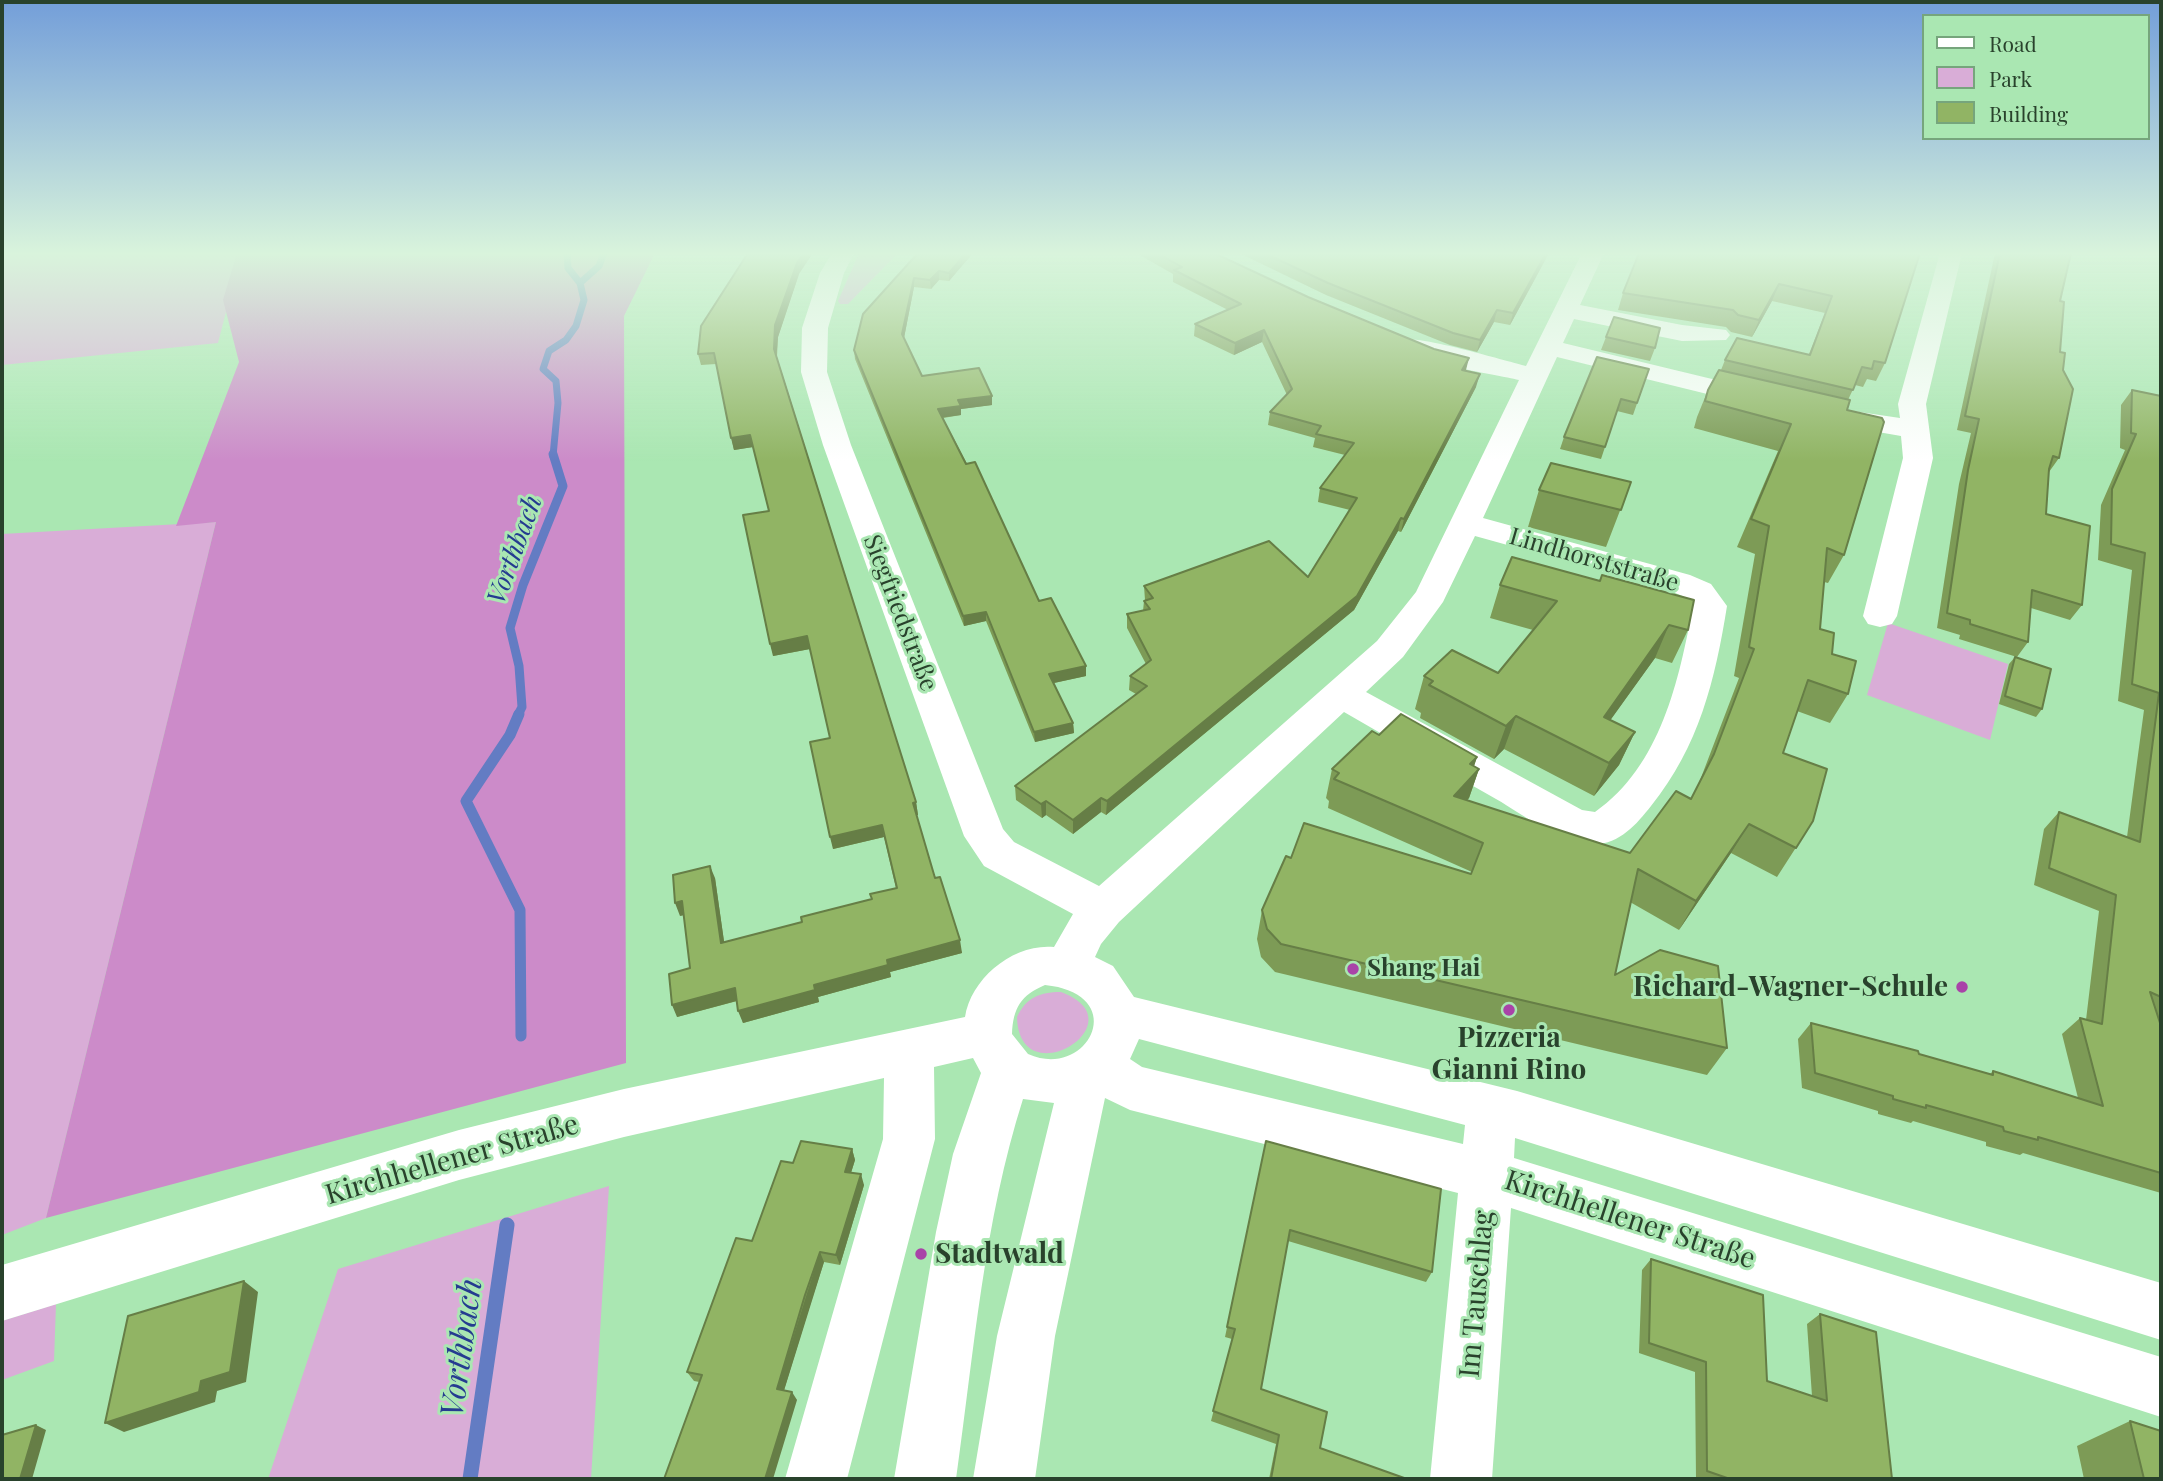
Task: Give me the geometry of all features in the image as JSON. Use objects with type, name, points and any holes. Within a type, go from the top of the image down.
[{"type":"street","name":"Siegfriedstraße","points":[[817,322],[814,372],[837,445],[985,836],[999,854],[1011,862],[1104,909]]},
{"type":"street","points":[[1069,966],[1082,934],[1104,909],[1390,649],[1413,622],[1431,595],[1560,322]]},
{"type":"street","points":[[1627,322],[1682,333],[1717,335]]},
{"type":"street","points":[[1880,616],[1918,458],[1912,429],[1912,404],[1933,322]]},
{"type":"street","points":[[1404,338],[1441,354],[1542,362],[1794,407],[1854,421],[1912,429]]},
{"type":"street","name":"Lindhorststraße","points":[[1339,693],[1568,821],[1594,828],[1614,821],[1659,771],[1679,734],[1696,679],[1710,606],[1699,591],[1678,582],[1465,523]]},
{"type":"street","points":[[925,1479],[962,1232],[997,1050],[988,1010],[999,989],[1008,981],[1043,965],[1069,966],[1100,981],[1111,994],[1119,1026],[1115,1042],[1092,1069],[1026,1336],[1003,1479]]},
{"type":"street","points":[[1117,1013],[1492,1109],[2161,1311]]},
{"type":"street","points":[[997,1050],[1041,1081],[1059,1081],[1092,1069]]},
{"type":"street","name":"Kirchhellener Straße","points":[[2,1293],[459,1155],[615,1115],[909,1051],[997,1050]]},
{"type":"street","points":[[816,1479],[909,1139],[909,1051]]},
{"type":"street","name":"Kirchhellener Straße","points":[[1092,1069],[1130,1087],[1487,1175],[2161,1387]]},
{"type":"street","name":"Im Tauschlag","points":[[1461,1479],[1492,1109]]},
{"type":"green space","points":[[2,322],[223,322],[218,343],[2,365]]},
{"type":"green space","points":[[216,522],[46,1218],[2,1235],[2,534]]},
{"type":"green space","points":[[1888,623],[2008,664],[1990,740],[1867,695]]},
{"type":"green space","points":[[1061,992],[1082,1005],[1089,1020],[1083,1034],[1070,1046],[1053,1053],[1036,1051],[1023,1040],[1017,1017],[1034,997]]},
{"type":"green space","points":[[609,1186],[591,1479],[268,1479],[338,1269]]},
{"type":"green space","points":[[56,1304],[54,1361],[2,1380],[2,1321]]},
{"type":"shaded area","points":[[229,322],[624,322],[626,1063],[46,1218],[216,522],[176,526],[239,362]]},
{"type":"building","points":[[704,322],[776,322],[774,349],[916,802],[913,803],[935,878],[940,877],[960,940],[887,960],[888,965],[814,985],[815,990],[738,1011],[735,988],[672,1005],[669,974],[690,968],[682,901],[675,903],[673,875],[710,866],[721,943],[802,922],[801,917],[872,899],[870,894],[897,888],[882,825],[830,837],[810,742],[830,738],[807,636],[770,644],[743,515],[769,511],[750,435],[731,438],[714,353],[698,354]]},
{"type":"building","points":[[861,322],[905,322],[902,334],[922,376],[979,368],[992,396],[958,400],[961,406],[938,409],[966,464],[975,462],[1039,601],[1051,598],[1086,666],[1049,674],[1073,723],[1034,732],[986,612],[963,616],[854,350]]},
{"type":"building","points":[[1369,322],[1434,349],[1469,358],[1462,370],[1480,374],[1404,519],[1401,518],[1357,596],[1107,801],[1101,798],[1073,820],[1046,801],[1041,804],[1015,786],[1147,686],[1130,676],[1151,660],[1127,614],[1150,609],[1144,601],[1153,598],[1144,586],[1269,541],[1308,577],[1357,498],[1320,488],[1354,443],[1316,434],[1321,426],[1270,412],[1292,389],[1264,330],[1235,343],[1195,324]]},
{"type":"building","points":[[1426,322],[1490,322],[1480,340]]},
{"type":"building","points":[[1612,322],[1635,322],[1660,328],[1655,348],[1606,337]]},
{"type":"building","points":[[1822,322],[1898,322],[1885,363],[1874,361],[1872,369],[1862,367],[1853,390],[1725,360],[1737,338],[1810,355]]},
{"type":"building","points":[[1985,322],[2062,322],[2060,352],[2065,353],[2063,370],[2073,389],[2059,458],[2053,456],[2049,469],[2046,514],[2090,526],[2082,605],[2032,590],[2028,642],[1970,624],[1970,620],[1947,613],[1968,470],[1979,419],[1965,416]]},
{"type":"building","points":[[1597,357],[1649,369],[1637,403],[1621,399],[1605,447],[1564,437]]},
{"type":"building","points":[[1719,370],[1850,400],[1847,410],[1882,418],[1884,422],[1844,555],[1827,548],[1820,629],[1834,633],[1832,654],[1856,661],[1848,694],[1808,680],[1783,753],[1827,769],[1813,821],[1796,848],[1749,824],[1696,901],[1638,869],[1615,975],[1660,950],[1718,966],[1727,1048],[1281,944],[1267,929],[1262,910],[1286,856],[1291,858],[1304,823],[1471,874],[1483,843],[1334,779],[1339,773],[1332,769],[1372,731],[1379,735],[1401,714],[1477,757],[1470,764],[1479,769],[1454,796],[1630,853],[1676,791],[1691,799],[1714,754],[1754,649],[1749,647],[1769,526],[1751,519],[1791,424],[1705,401]]},
{"type":"building","points":[[2132,390],[2161,396],[2161,997],[2150,992],[2161,1026],[2161,1173],[2038,1137],[2038,1140],[2004,1131],[2003,1127],[1926,1105],[1926,1108],[1893,1099],[1893,1096],[1815,1073],[1811,1023],[1918,1051],[1919,1054],[1993,1075],[1993,1071],[2103,1106],[2080,1018],[2102,1024],[2116,895],[2049,868],[2059,812],[2140,842],[2159,693],[2132,684],[2145,553],[2111,544],[2112,489],[2136,434],[2131,433]]},
{"type":"building","points":[[1551,463],[1631,482],[1621,510],[1539,490]]},
{"type":"building","points":[[1512,557],[1600,581],[1602,575],[1694,600],[1688,630],[1669,625],[1604,717],[1635,732],[1609,763],[1516,716],[1506,726],[1429,685],[1433,681],[1424,676],[1452,650],[1498,673],[1557,601],[1500,585]]},
{"type":"building","points":[[2015,657],[2051,669],[2042,709],[2005,696]]},
{"type":"building","points":[[801,1141],[852,1149],[845,1172],[861,1174],[836,1255],[820,1252],[805,1295],[777,1389],[792,1392],[765,1479],[664,1479],[702,1375],[687,1372],[736,1238],[752,1241],[781,1161],[793,1163]]},
{"type":"building","points":[[1266,1141],[1441,1189],[1432,1272],[1290,1230],[1261,1389],[1327,1412],[1320,1448],[1407,1479],[1271,1479],[1279,1435],[1213,1411],[1235,1329],[1227,1327]]},
{"type":"building","points":[[1651,1259],[1763,1295],[1767,1381],[1827,1401],[1820,1314],[1876,1332],[1892,1479],[1730,1479],[1707,1471],[1706,1362],[1649,1343]]},
{"type":"building","points":[[244,1281],[230,1372],[201,1381],[199,1392],[105,1423],[128,1316]]},
{"type":"building","points":[[2130,1421],[2161,1431],[2161,1479],[2144,1479]]},
{"type":"building","points":[[36,1425],[20,1479],[2,1479],[2,1435]]},
{"type":"waterway","name":"Vorthbach","points":[[553,454],[558,403],[556,381],[543,369],[549,351],[566,340],[577,322]]},
{"type":"waterway","name":"Vorthbach","points":[[518,715],[522,707],[519,666],[510,628],[523,585],[563,486],[553,454]]},
{"type":"waterway","name":"Vorthbach","points":[[519,714],[510,735],[466,801],[520,910],[521,1036]]},
{"type":"waterway","name":"Vorthbach","points":[[470,1479],[507,1225]]},
{"type":"place","name":"Shang Hai","points":[[1353,969]]},
{"type":"place","name":"Richard-Wagner-Schule","points":[[1962,987]]},
{"type":"place","name":"Pizzeria Gianni Rino","points":[[1509,1010]]},
{"type":"place","name":"Stadtwald","points":[[921,1254]]}]
